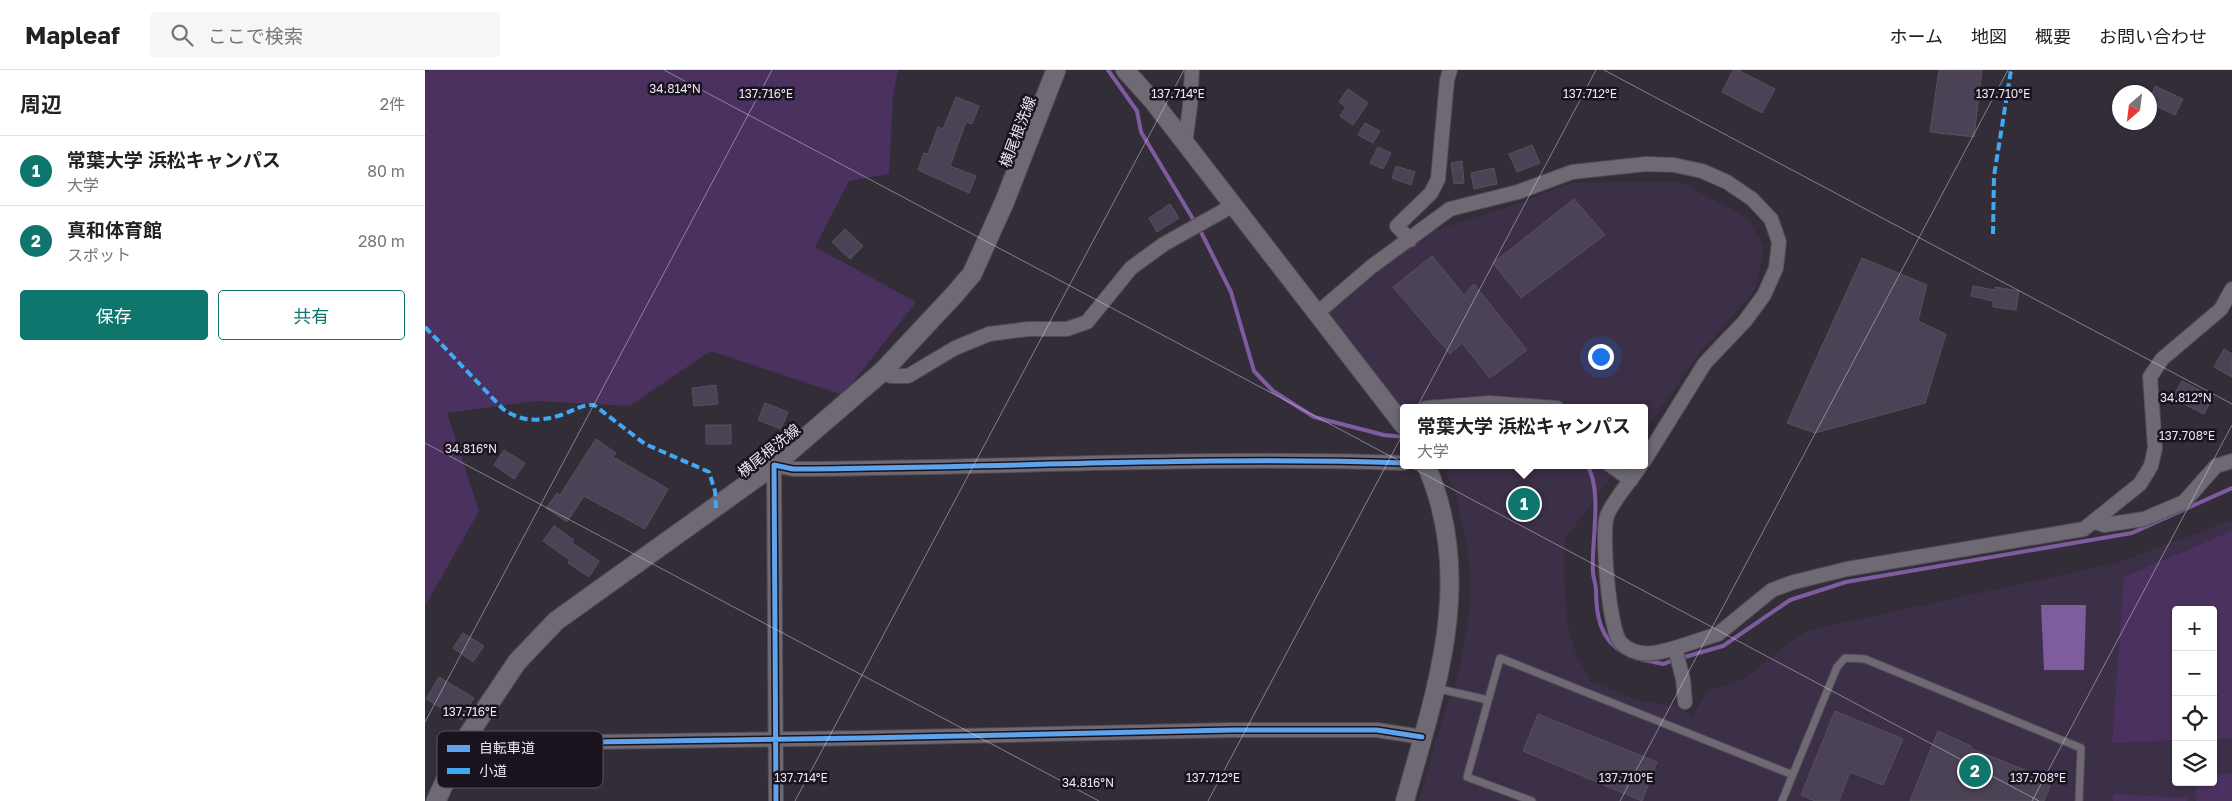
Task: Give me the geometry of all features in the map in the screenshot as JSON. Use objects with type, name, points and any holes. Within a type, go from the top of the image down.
[{"type":"main road","name":"横尾根洗線","points":[[471,731],[517,662],[556,622],[774,465],[883,371],[934,319],[972,274],[1004,203],[1056,70]]},
{"type":"main road","name":"横尾根洗線","points":[[436,801],[442,788]]},
{"type":"street","points":[[1125,70],[1185,144],[1316,314],[1400,417]]},
{"type":"street","points":[[1185,144],[1190,106],[1191,70]]},
{"type":"street","points":[[1410,240],[1397,226],[1431,193],[1438,179],[1447,80],[1450,70]]},
{"type":"street","points":[[1316,314],[1371,267],[1450,209],[1518,192],[1573,172],[1647,164],[1674,165],[1702,171],[1727,182],[1752,199],[1771,220],[1779,242],[1776,268],[1764,295],[1745,321],[1705,363],[1648,455]]},
{"type":"street","points":[[883,371],[891,376],[908,376],[955,348],[989,334],[1029,329],[1067,329],[1087,322],[1131,268],[1164,244],[1232,206]]},
{"type":"street","points":[[1638,469],[1606,516],[1606,582],[1610,608],[1619,642],[1631,650],[1644,654],[1676,652],[1718,634],[1772,590],[1794,582],[1847,569],[2084,529],[2095,522],[2107,508],[2140,484],[2151,466],[2155,448],[2150,377],[2162,359],[2221,309],[2232,289]]},
{"type":"street","points":[[1477,404],[1503,404]]},
{"type":"street","points":[[776,801],[774,465],[802,469],[1296,459],[1400,462]]},
{"type":"street","points":[[2095,522],[2104,525],[2144,519],[2183,502],[2216,466],[2232,461]]},
{"type":"street","points":[[1405,801],[1423,737],[1448,628],[1449,556],[1433,481],[1428,469]]},
{"type":"street","points":[[1616,469],[1631,480]]},
{"type":"street","points":[[1676,652],[1683,679],[1685,702]]},
{"type":"street","points":[[603,741],[1357,730],[1377,730],[1423,737]]},
{"type":"lane","points":[[1532,801],[1467,777],[1500,658],[1793,775]]},
{"type":"lane","points":[[1782,801],[1837,668],[1845,658],[1865,659],[2081,748],[2079,801]]},
{"type":"lane","points":[[1435,688],[1488,700]]},
{"type":"shaded area","points":[[429,70],[898,70],[893,97],[889,174],[849,181],[815,247],[916,302],[843,395],[711,351],[629,406],[536,401],[447,413],[479,511],[425,606],[425,74]]},
{"type":"shaded area","points":[[1680,182],[1746,217],[1764,246],[1755,290],[1698,355],[1648,426],[1648,404],[1400,405],[1328,314],[1420,235],[1520,203],[1571,183]]},
{"type":"shaded area","points":[[1444,469],[1617,469],[1565,539],[1564,573],[1567,623],[1576,654],[1591,682],[1638,700],[1665,705],[1679,705],[1692,718],[1707,691],[1744,679],[1796,637],[1814,629],[2117,563],[2232,520],[2232,801],[1419,801],[1446,706],[1456,684],[1468,624],[1471,584],[1468,550],[1455,491]]},
{"type":"shaded area","points":[[2232,531],[2232,738],[2217,739],[2217,606],[2172,606],[2172,740],[2112,743],[2124,577]]},
{"type":"shaded area","points":[[2041,605],[2086,605],[2084,670],[2044,670]]},
{"type":"shaded area","points":[[2232,773],[2232,801],[2196,801],[2197,786],[2217,786],[2217,774]]},
{"type":"shaded area","points":[[2113,794],[2187,798],[2187,801],[2113,801]]},
{"type":"building","points":[[1733,70],[1738,70],[1775,89],[1762,113],[1722,92]]},
{"type":"building","points":[[1939,70],[1982,70],[1974,137],[1930,132]]},
{"type":"building","points":[[2157,87],[2183,99],[2175,115],[2157,107]]},
{"type":"building","points":[[1348,89],[1368,103],[1353,125],[1340,116],[1346,107],[1339,102]]},
{"type":"building","points":[[956,97],[979,106],[972,124],[966,122],[950,166],[976,176],[969,193],[918,170],[924,153],[928,154],[938,127],[943,129]]},
{"type":"building","points":[[1365,123],[1380,131],[1373,143],[1358,135]]},
{"type":"building","points":[[1532,145],[1540,163],[1517,172],[1509,154]]},
{"type":"building","points":[[1378,147],[1391,153],[1383,169],[1370,163]]},
{"type":"building","points":[[1462,161],[1464,183],[1454,184],[1451,163]]},
{"type":"building","points":[[1396,166],[1415,172],[1411,185],[1392,178]]},
{"type":"building","points":[[1494,168],[1497,184],[1474,189],[1471,173]]},
{"type":"building","points":[[1574,199],[1605,235],[1521,298],[1493,263]]},
{"type":"building","points":[[1170,204],[1179,218],[1157,232],[1149,218]]},
{"type":"building","points":[[845,229],[863,246],[850,259],[832,242]]},
{"type":"building","points":[[1432,256],[1464,295],[1474,284],[1527,350],[1490,378],[1462,343],[1450,354],[1393,287]]},
{"type":"building","points":[[1862,258],[1927,285],[1918,321],[1946,334],[1925,403],[1815,433],[1787,423]]},
{"type":"building","points":[[1973,286],[1995,290],[1995,287],[2019,291],[2016,310],[1993,307],[1993,301],[1971,296]]},
{"type":"building","points":[[2224,349],[2232,354],[2232,377],[2214,367]]},
{"type":"building","points":[[2182,381],[2213,397],[2204,414],[2172,398]]},
{"type":"building","points":[[716,385],[718,404],[694,406],[692,388]]},
{"type":"building","points":[[765,403],[788,412],[781,429],[758,420]]},
{"type":"building","points":[[706,425],[731,425],[731,444],[706,444]]},
{"type":"building","points":[[596,439],[616,453],[613,457],[668,489],[645,529],[584,496],[567,522],[546,508],[557,493],[560,495]]},
{"type":"building","points":[[504,450],[525,463],[514,479],[494,465]]},
{"type":"building","points":[[554,526],[574,540],[572,543],[599,561],[589,577],[568,563],[570,560],[543,541]]},
{"type":"building","points":[[463,633],[484,646],[473,662],[453,648]]},
{"type":"building","points":[[439,677],[474,698],[461,720],[426,699]]},
{"type":"building","points":[[1835,711],[1903,739],[1883,785],[1850,772],[1839,801],[1815,801],[1801,795]]},
{"type":"building","points":[[1538,714],[1657,762],[1642,801],[1523,751]]},
{"type":"building","points":[[1938,731],[1971,746],[1970,748],[2052,781],[2044,801],[1910,801]]},
{"type":"waterway","points":[[1108,70],[1137,111],[1141,132],[1202,234],[1231,292],[1254,371],[1273,391],[1314,417],[1384,435],[1400,437]]},
{"type":"waterway","points":[[1589,469],[1592,476],[1595,502],[1593,576],[1596,588],[1597,609],[1601,626],[1609,641],[1624,653]]},
{"type":"waterway","points":[[1681,658],[1723,646],[1790,600],[1846,582],[2132,533],[2232,488]]},
{"type":"waterway","points":[[1635,658],[1663,664],[1674,660]]},
{"type":"marked path","points":[[1993,234],[1994,176],[2011,70]]},
{"type":"marked path","points":[[425,327],[503,409],[523,418],[538,420],[561,415],[577,408],[594,405],[645,444],[709,472],[715,491],[716,509]]},
{"type":"cycle path","points":[[776,801],[774,465],[793,469],[1252,461],[1400,463]]},
{"type":"cycle path","points":[[603,742],[1232,730],[1377,730],[1422,737]]},
{"type":"place","name":"常葉大学 浜松キャンパス","points":[[1524,504]]},
{"type":"place","name":"真和体育館","points":[[1975,771]]}]
